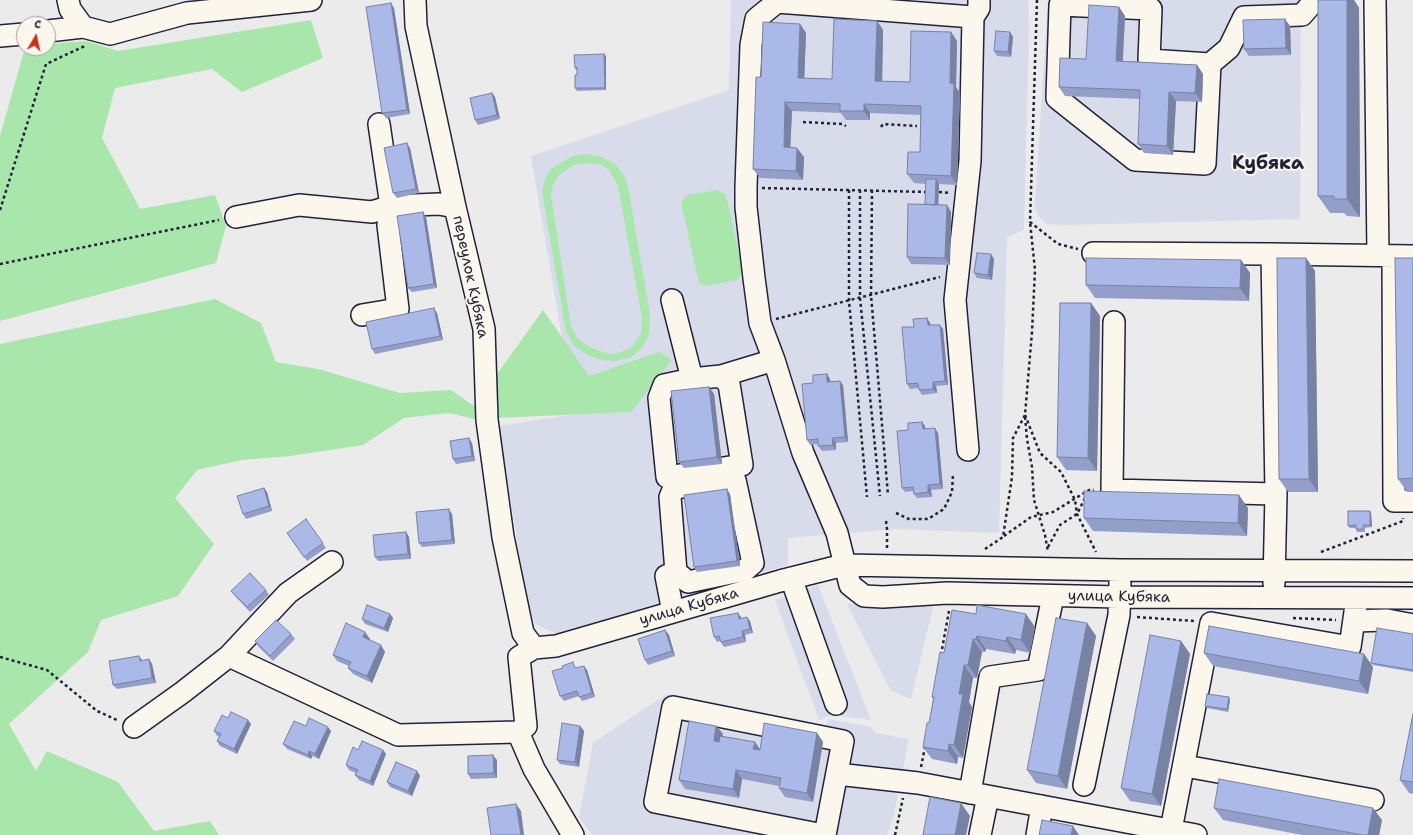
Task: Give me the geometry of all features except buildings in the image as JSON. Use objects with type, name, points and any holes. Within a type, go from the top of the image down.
[{"type":"street","points":[[68,0],[70,9],[83,27]]},
{"type":"street","points":[[56,30],[83,27],[110,34],[188,13],[311,0]]},
{"type":"street","name":"переулок Кубяка","points":[[415,0],[416,26],[455,207],[484,329],[487,420],[503,537],[523,633],[534,648]]},
{"type":"street","points":[[1210,64],[1205,164],[1135,160],[1057,98],[1060,5],[1150,9],[1149,60],[1210,64],[1229,48],[1244,17],[1302,15],[1315,0]]},
{"type":"street","points":[[1375,0],[1395,256],[1394,501],[1410,501]]},
{"type":"street","points":[[844,566],[837,533],[802,453],[774,360],[760,323],[746,207],[751,45],[756,19],[778,2],[976,8],[970,161],[955,300],[968,450]]},
{"type":"street","points":[[0,36],[16,35]]},
{"type":"street","points":[[362,315],[398,309],[388,225],[391,206],[379,124]]},
{"type":"street","points":[[236,217],[299,205],[372,212],[391,206],[439,204],[455,207]]},
{"type":"street","points":[[1093,253],[1395,256]]},
{"type":"street","points":[[1272,254],[1276,494],[1274,598]]},
{"type":"street","points":[[672,300],[692,379]]},
{"type":"street","points":[[1114,322],[1112,490],[1276,494]]},
{"type":"street","points":[[721,376],[729,384],[742,465],[667,477],[659,398],[664,385],[692,379],[721,376],[774,360]]},
{"type":"street","points":[[735,480],[753,563],[745,570],[688,582],[676,572],[670,497],[674,488],[735,480]]},
{"type":"street","points":[[134,727],[183,692],[229,656],[288,594],[332,562]]},
{"type":"street","name":"улица Кубяка","points":[[534,648],[556,646],[791,578],[844,566],[1120,570],[1413,571]]},
{"type":"street","name":"улица Кубяка","points":[[844,566],[850,585],[864,596],[883,598],[947,593],[1053,596],[1119,606],[1216,597],[1413,598]]},
{"type":"street","points":[[1084,785],[1119,606],[1120,570]]},
{"type":"street","points":[[673,612],[666,576],[676,572]]},
{"type":"street","points":[[791,578],[836,704]]},
{"type":"street","points":[[980,835],[979,794],[990,677],[1038,670],[1053,596]]},
{"type":"street","points":[[1171,830],[1185,766],[1216,597]]},
{"type":"street","points":[[1211,623],[1350,647],[1357,598]]},
{"type":"street","points":[[1354,621],[1387,620],[1413,625]]},
{"type":"street","points":[[229,656],[398,735],[518,732],[526,726],[519,657],[534,648]]},
{"type":"street","points":[[673,707],[843,741],[837,774],[824,835],[655,802],[673,707]]},
{"type":"street","points":[[518,732],[534,769],[573,835]]},
{"type":"street","points":[[1185,766],[1373,800]]},
{"type":"street","points":[[837,774],[908,782],[979,794],[1196,835]]},
{"type":"street","points":[[1037,835],[1042,806]]},
{"type":"path","points":[[1037,0],[1030,222],[1035,270],[1032,332],[1025,415],[1027,439],[1032,467],[1034,500],[1048,547],[1049,558]]},
{"type":"path","points":[[0,210],[46,64],[110,34]]},
{"type":"path","points":[[803,122],[842,124],[846,126]]},
{"type":"path","points":[[881,127],[883,124],[917,126]]},
{"type":"path","points":[[746,187],[929,192]]},
{"type":"path","points":[[849,190],[849,301],[867,497]]},
{"type":"path","points":[[860,190],[860,298],[880,496]]},
{"type":"path","points":[[872,190],[871,295],[888,495]]},
{"type":"path","points":[[0,264],[236,217]]},
{"type":"path","points":[[1030,222],[1058,244],[1093,253]]},
{"type":"path","points":[[760,323],[958,273]]},
{"type":"path","points":[[1025,415],[1040,454],[1061,472],[1075,500],[1077,514],[1099,558]]},
{"type":"path","points":[[1004,537],[1012,477],[1013,438],[1025,415]]},
{"type":"path","points":[[896,513],[909,519],[928,519],[944,509],[952,492],[953,474]]},
{"type":"path","points":[[1048,547],[1060,525],[1077,514],[1089,490]]},
{"type":"path","points":[[980,552],[1031,518],[1053,512],[1075,500],[1089,490],[1112,490]]},
{"type":"path","points":[[1316,554],[1403,521],[1410,501]]},
{"type":"path","points":[[1119,606],[1211,623]]},
{"type":"path","points":[[941,655],[949,610],[952,607]]},
{"type":"path","points":[[0,657],[47,670],[97,711],[134,727]]},
{"type":"path","points":[[895,835],[908,782],[925,746]]},
{"type":"shaded area","points":[[731,0],[1028,0],[1029,30],[1024,230],[1007,237],[999,533],[895,529],[788,538],[788,565],[557,634],[535,624],[527,602],[499,426],[575,414],[531,156],[729,90]]},
{"type":"shaded area","points":[[1048,0],[1301,0],[1300,219],[1065,225],[1046,224],[1036,212],[1035,201]]},
{"type":"shaded area","points":[[818,585],[871,720],[832,715],[819,720],[775,600]]},
{"type":"shaded area","points":[[934,603],[911,699],[891,691],[847,604],[891,606]]},
{"type":"shaded area","points":[[667,694],[827,726],[828,719],[871,727],[876,733],[909,739],[894,814],[887,835],[592,835],[579,817],[593,743]]},
{"type":"green space","points":[[311,20],[323,58],[242,92],[212,69],[115,88],[102,138],[140,209],[215,195],[226,226],[216,263],[0,321],[0,136],[23,56],[56,56],[56,43],[86,41],[118,51]]},
{"type":"green space","points":[[585,154],[600,156],[615,164],[624,175],[628,186],[650,315],[649,334],[642,348],[630,358],[615,361],[601,360],[588,355],[574,346],[566,332],[542,192],[545,179],[552,168],[573,156]],"holes":[[[586,163],[600,164],[609,170],[618,186],[642,318],[641,334],[631,348],[616,354],[605,353],[590,347],[578,339],[571,326],[551,195],[553,185],[559,175],[567,169],[575,165]]]},
{"type":"green space","points":[[718,190],[726,195],[743,271],[737,280],[706,286],[699,283],[681,203],[686,195]]},
{"type":"green space","points":[[215,299],[261,323],[276,362],[318,369],[400,393],[451,390],[474,406],[543,310],[589,376],[659,352],[672,360],[631,412],[474,419],[449,413],[404,418],[363,445],[290,456],[242,460],[197,470],[175,498],[214,544],[178,596],[101,620],[88,652],[9,724],[36,771],[47,751],[118,782],[154,831],[210,821],[219,835],[0,835],[0,344]]},
{"type":"district","name":"Кубяка","points":[[1268,164]]}]
